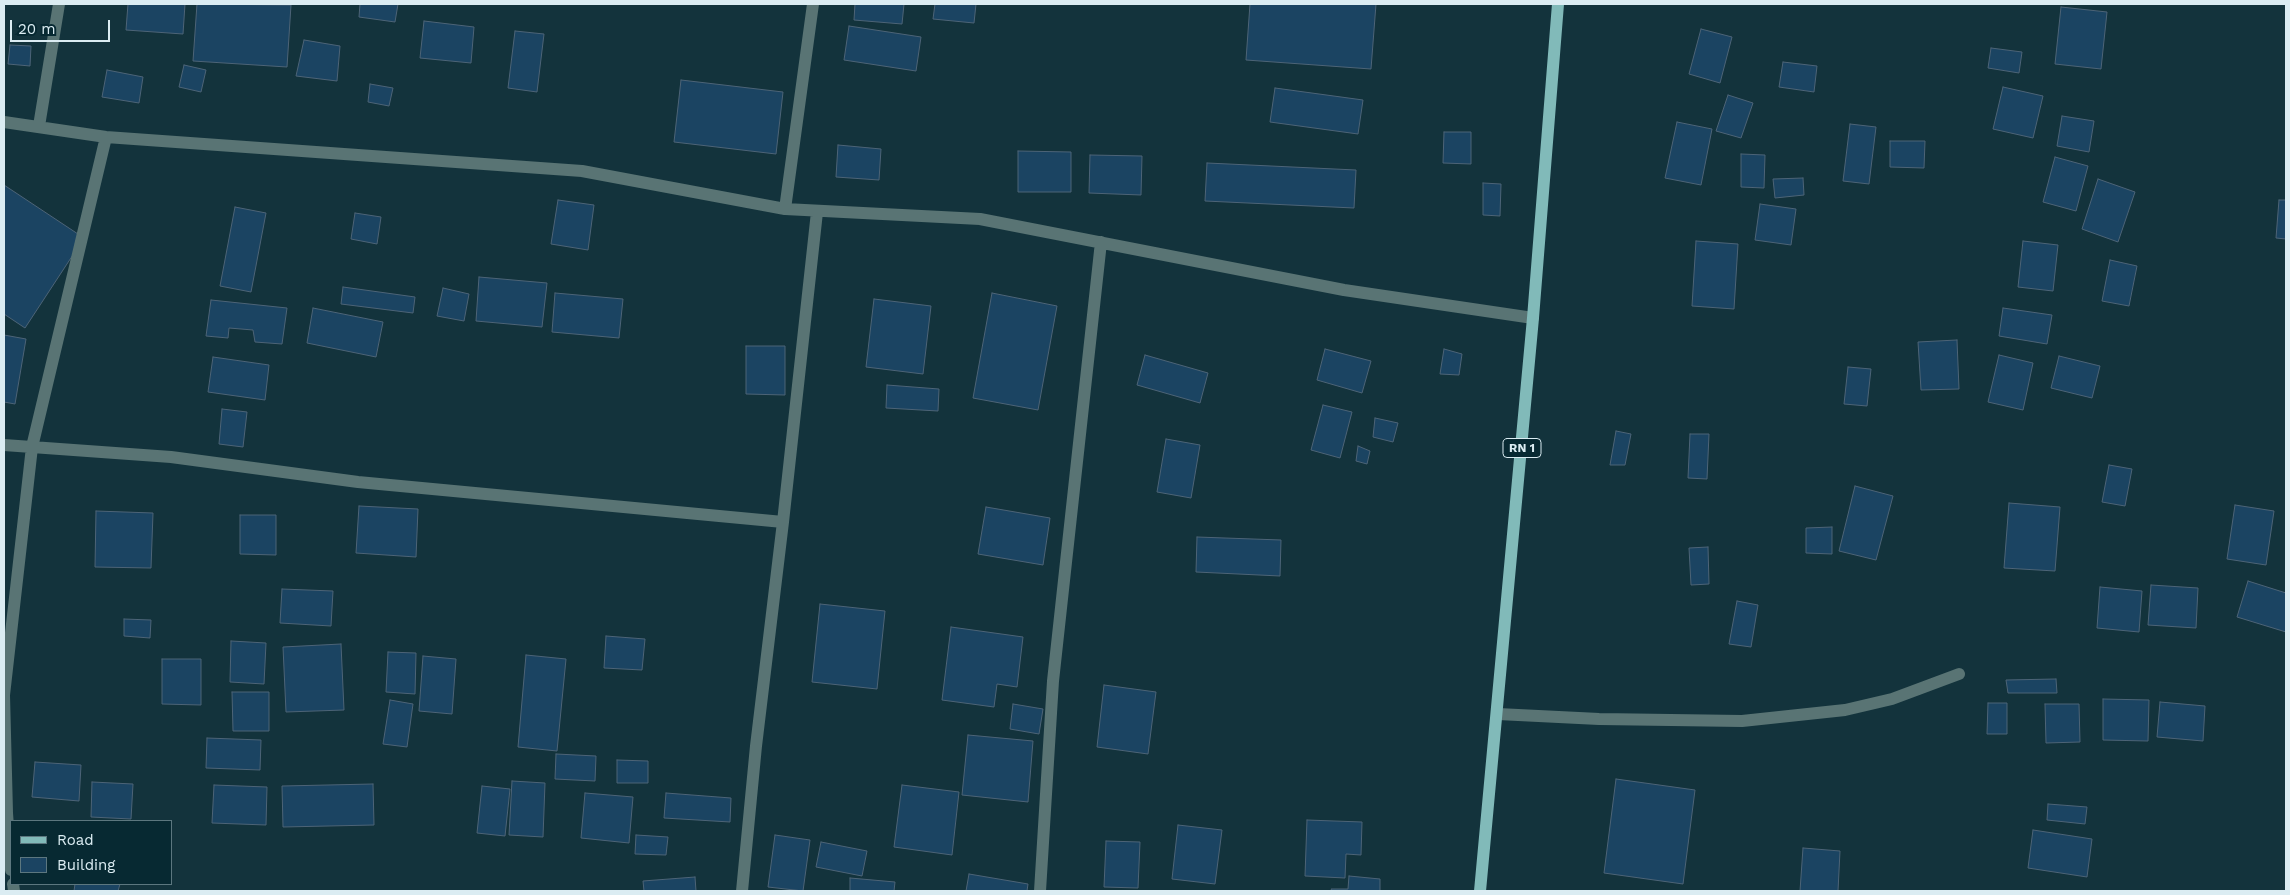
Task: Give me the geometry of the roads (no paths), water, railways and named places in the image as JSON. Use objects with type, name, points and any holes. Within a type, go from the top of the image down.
[{"type":"main road","name":"RN 1","points":[[1480,891],[1498,714],[1533,318],[1558,4]]},
{"type":"street","points":[[40,126],[59,4]]},
{"type":"street","points":[[785,209],[813,4]]},
{"type":"street","points":[[4,122],[106,137],[582,171],[785,209],[980,219],[1344,290],[1533,318]]},
{"type":"street","points":[[10,858],[7,821],[4,695],[32,447],[106,137]]},
{"type":"street","points":[[742,891],[756,746],[818,212]]},
{"type":"street","points":[[1040,891],[1053,681],[1101,242]]},
{"type":"street","points":[[4,445],[171,457],[358,482],[783,522]]},
{"type":"street","points":[[1498,714],[1599,719],[1742,721],[1845,710],[1892,699],[1958,674]]}]
